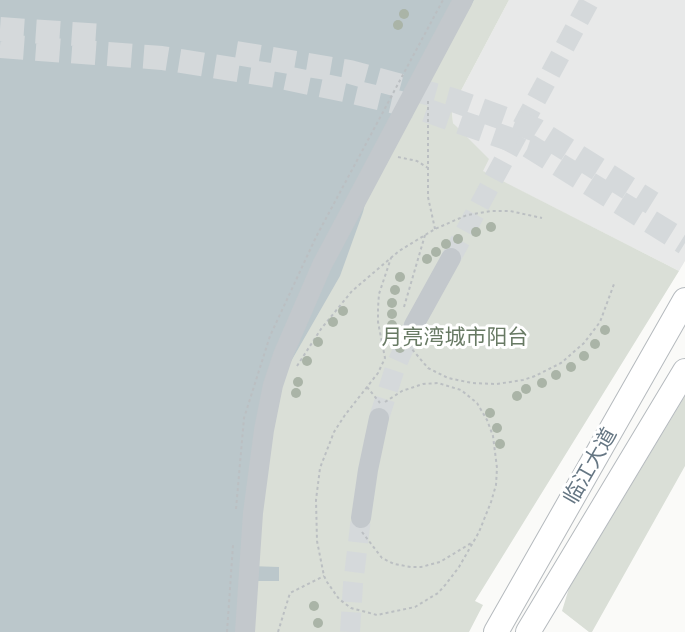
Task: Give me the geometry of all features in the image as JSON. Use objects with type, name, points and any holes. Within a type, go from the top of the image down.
[{"type":"main road","name":"临江大道","points":[[496,632],[685,300]]},
{"type":"main road","name":"临江大道","points":[[532,630],[685,371]]},
{"type":"lane","points":[[246,632],[253,513],[266,418],[273,385],[295,326],[322,265],[463,0]]},
{"type":"lane","points":[[407,324],[451,258]]},
{"type":"lane","points":[[360,523],[379,418]]},
{"type":"path","points":[[421,80],[428,90],[429,204],[435,229]]},
{"type":"path","points":[[380,156],[411,159],[428,168]]},
{"type":"path","points":[[295,370],[334,312],[352,291],[391,258],[425,235],[467,215],[492,211],[510,211],[542,218]]},
{"type":"path","points":[[425,235],[406,296],[407,324],[411,348],[418,358],[428,368],[448,378],[472,383],[511,382],[535,376],[561,363],[584,343],[600,322],[614,284]]},
{"type":"path","points":[[367,387],[382,405],[402,391],[415,386],[431,383],[447,384],[461,390],[471,397],[483,411],[491,428],[497,468],[496,485],[491,502],[473,542],[459,567],[438,593],[415,607],[401,612],[377,615],[351,608],[333,591],[324,576],[316,518],[320,468],[334,432],[367,387],[378,373],[385,358],[378,322],[378,308],[379,294],[391,258]]},
{"type":"path","points":[[447,384],[448,378]]},
{"type":"path","points":[[360,523],[368,543],[382,558],[394,564],[411,567],[440,562],[473,542]]},
{"type":"path","points":[[278,632],[290,593],[324,576]]},
{"type":"shaded area","points":[[0,0],[474,0],[370,183],[363,212],[340,276],[282,377],[250,566],[279,567],[279,581],[247,581],[246,632],[0,632]]},
{"type":"shaded area","points":[[509,0],[685,0],[685,261],[679,271],[482,171],[453,123],[452,112],[455,102]]},
{"type":"green space","name":"月亮湾城市阳台","points":[[458,0],[509,0],[455,102],[452,112],[453,123],[489,159],[483,171],[679,271],[475,601],[483,605],[469,632],[238,632],[257,425]]},
{"type":"green space","points":[[685,396],[685,466],[592,632],[589,632],[562,611],[569,588]]},
{"type":"tunnel","points":[[451,258],[590,0]]},
{"type":"tunnel","points":[[0,29],[103,36]]},
{"type":"tunnel","points":[[0,46],[162,58],[276,76],[417,107],[529,146],[685,243]]},
{"type":"tunnel","points":[[236,53],[350,72],[453,100],[536,130],[652,203]]},
{"type":"tunnel","points":[[379,418],[395,368],[414,325]]},
{"type":"tunnel","points":[[350,632],[361,518]]}]
